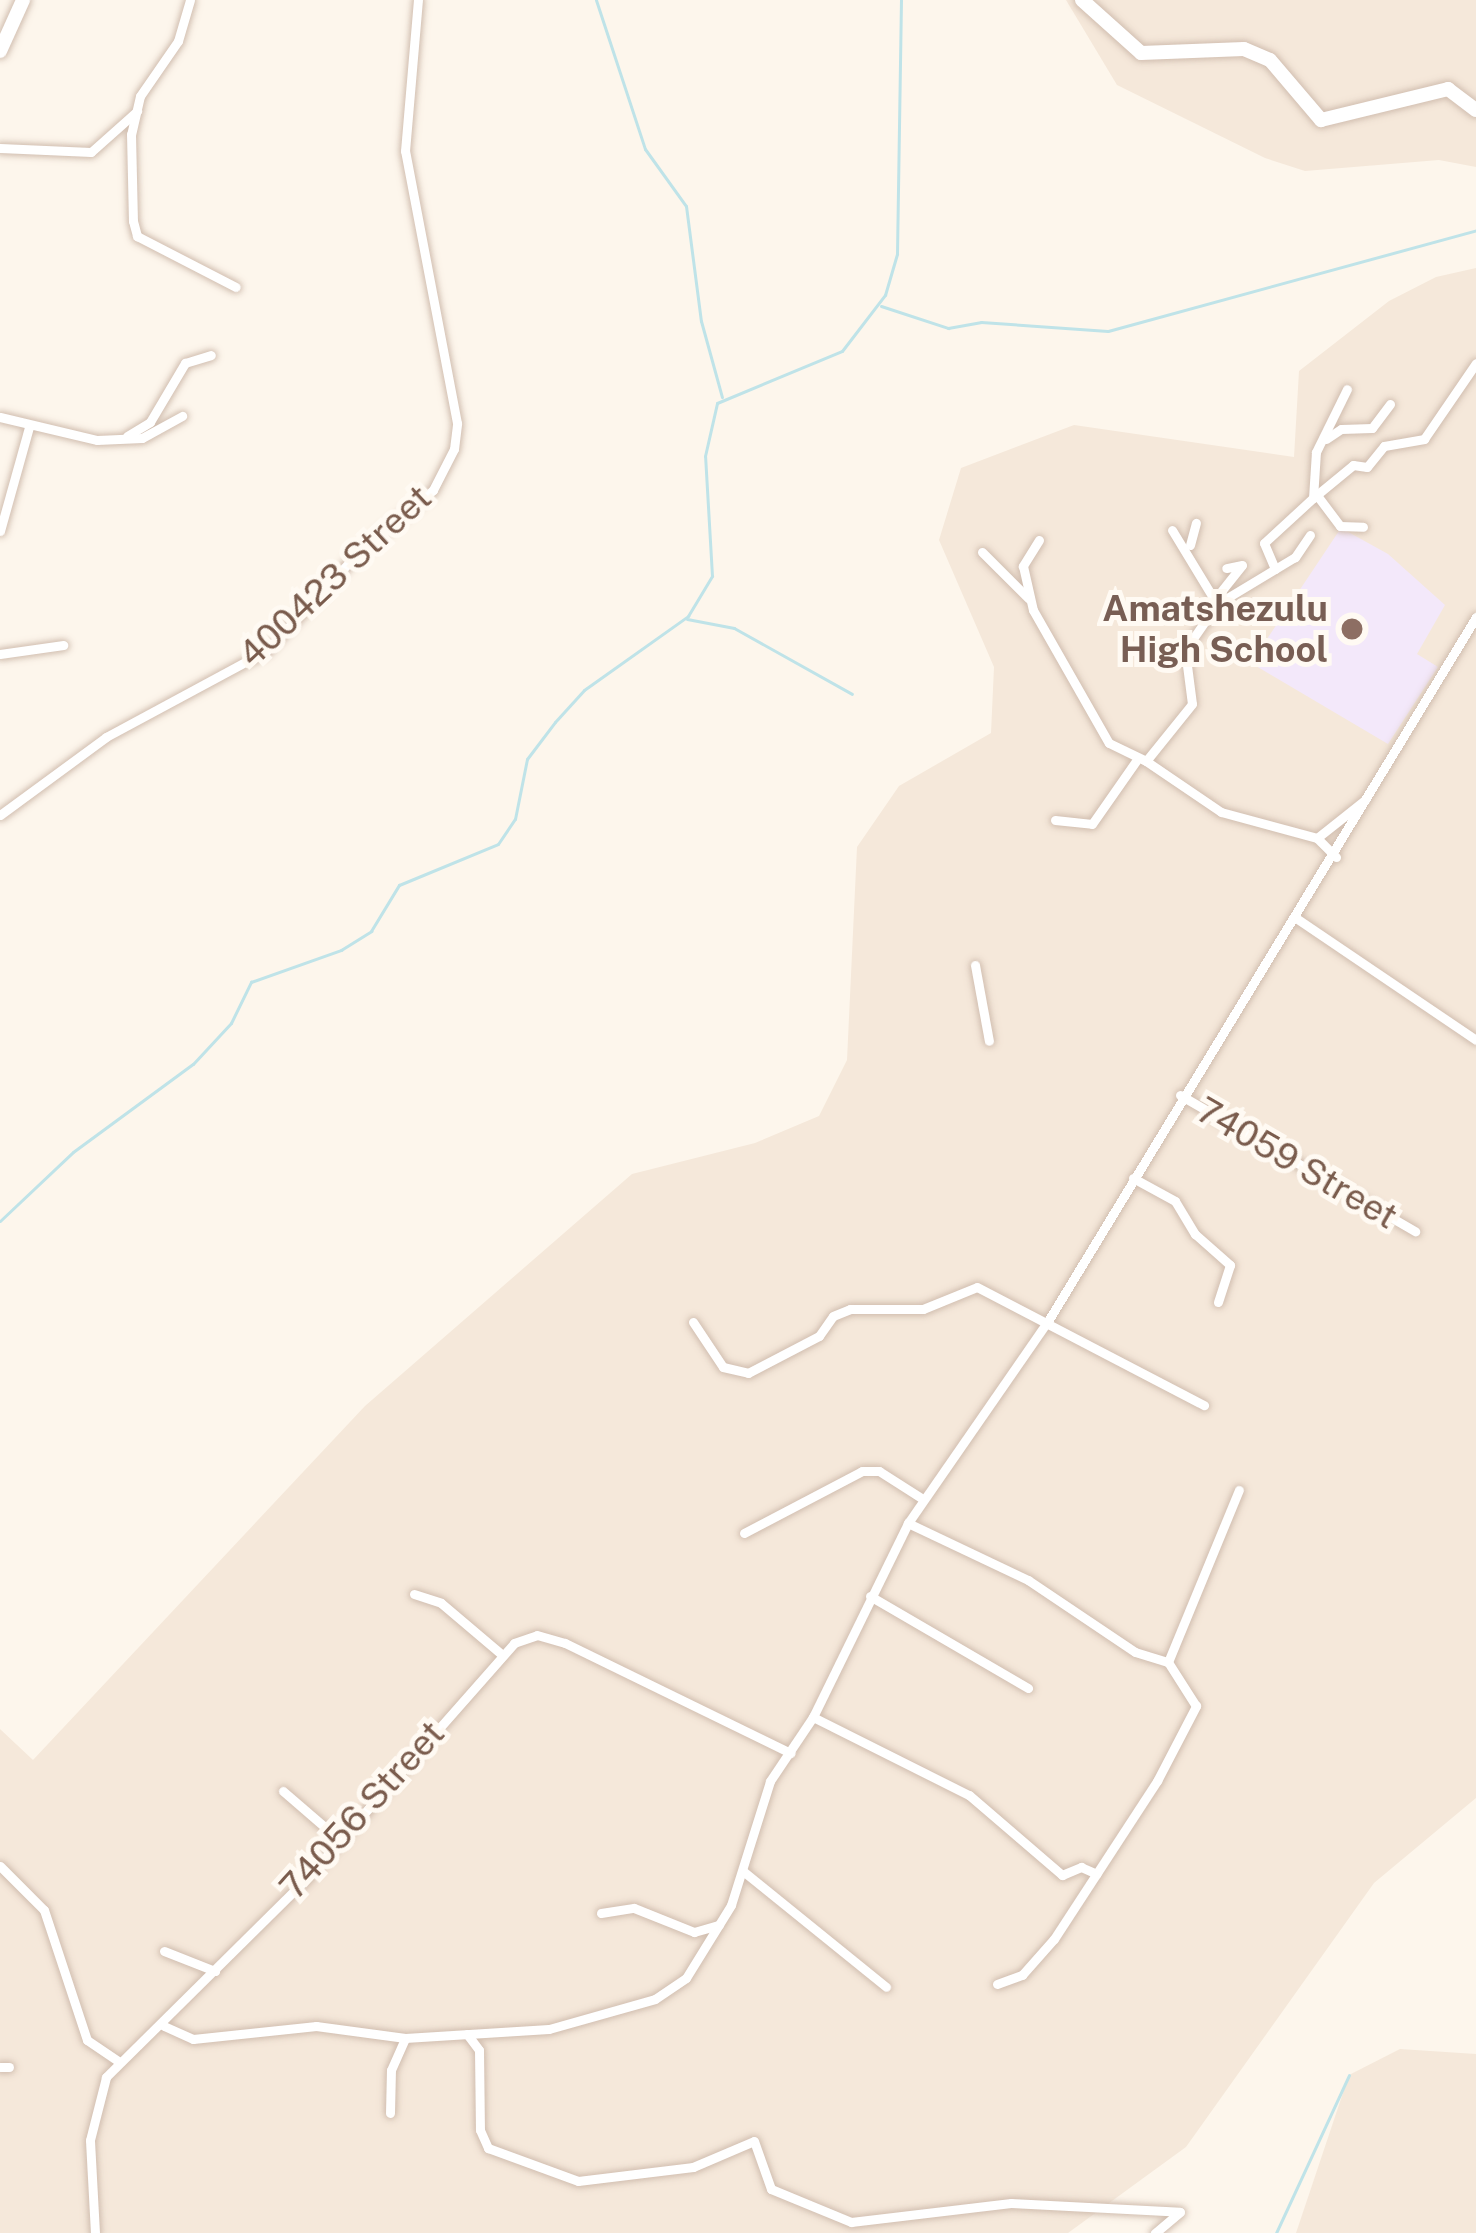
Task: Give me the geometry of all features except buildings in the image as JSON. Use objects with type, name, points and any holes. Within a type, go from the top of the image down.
[{"type":"street","points":[[0,51],[23,0]]},
{"type":"street","points":[[0,148],[91,152],[137,111],[178,41],[190,0]]},
{"type":"street","name":"400423 Street","points":[[0,815],[106,737],[266,652],[358,553],[418,507],[444,470],[457,423],[404,151],[418,0]]},
{"type":"street","points":[[1082,0],[1141,53],[1244,50],[1270,60],[1321,120],[1448,88],[1476,110]]},
{"type":"street","points":[[137,111],[137,236],[236,287]]},
{"type":"street","points":[[123,440],[150,422],[185,363],[212,355]]},
{"type":"street","points":[[1275,569],[1264,543],[1384,446],[1424,439],[1476,363]]},
{"type":"street","points":[[1347,389],[1321,442],[1316,498],[1340,526],[1363,527]]},
{"type":"street","points":[[1321,442],[1343,429],[1372,428],[1390,404]]},
{"type":"street","points":[[1338,410],[1343,429]]},
{"type":"street","points":[[0,417],[29,427],[123,440],[182,416]]},
{"type":"street","points":[[0,531],[29,427]]},
{"type":"street","points":[[1191,550],[1196,524]]},
{"type":"street","points":[[1172,530],[1191,550],[1216,602]]},
{"type":"street","points":[[1216,602],[1275,569],[1310,535]]},
{"type":"street","points":[[1029,599],[1024,557],[1039,540]]},
{"type":"street","points":[[982,552],[1029,599],[1083,706],[1118,752],[1141,761],[1221,812],[1317,838],[1336,857]]},
{"type":"street","points":[[1055,820],[1092,824],[1192,704],[1185,650],[1242,565],[1226,568]]},
{"type":"street","points":[[164,2026],[185,2038],[316,2026],[405,2038],[549,2029],[655,1999],[686,1978],[743,1871],[760,1802],[813,1717],[908,1523],[1048,1321],[1180,1095],[1336,857],[1476,617]]},
{"type":"street","points":[[0,654],[63,645]]},
{"type":"street","points":[[1317,838],[1368,797]]},
{"type":"street","points":[[1296,918],[1476,1040]]},
{"type":"street","points":[[975,964],[989,1041]]},
{"type":"street","name":"74059 Street","points":[[1180,1095],[1415,1231]]},
{"type":"street","points":[[1133,1178],[1175,1201],[1195,1234],[1230,1265],[1218,1302]]},
{"type":"street","points":[[693,1322],[736,1374],[819,1336],[833,1316],[865,1305],[923,1309],[977,1287],[1204,1405]]},
{"type":"street","points":[[745,1533],[862,1471],[879,1471],[923,1499]]},
{"type":"street","points":[[1168,1662],[1239,1490]]},
{"type":"street","points":[[908,1523],[1028,1580],[1136,1652],[1168,1662],[1196,1706],[1096,1874],[1035,1963],[997,1984]]},
{"type":"street","points":[[414,1594],[441,1603],[500,1653],[537,1635],[566,1643],[791,1753]]},
{"type":"street","points":[[870,1596],[1028,1688]]},
{"type":"street","name":"74056 Street","points":[[118,2061],[164,2026],[341,1841],[500,1653]]},
{"type":"street","points":[[813,1717],[970,1795],[1062,1875],[1081,1867],[1096,1874]]},
{"type":"street","points":[[283,1791],[341,1841]]},
{"type":"street","points":[[0,1866],[44,1910],[87,2040],[118,2061],[90,2140],[95,2233]]},
{"type":"street","points":[[743,1871],[886,1987]]},
{"type":"street","points":[[601,1913],[634,1908],[694,1932],[718,1925]]},
{"type":"street","points":[[164,1951],[215,1971]]},
{"type":"street","points":[[467,2034],[479,2050],[480,2130],[488,2148],[578,2181],[693,2167],[754,2141],[771,2189],[851,2222],[1011,2203],[1180,2212],[1155,2233]]},
{"type":"street","points":[[390,2113],[394,2055],[405,2038]]},
{"type":"shaded area","points":[[1066,0],[1476,0],[1476,167],[1439,160],[1305,171],[1265,158],[1117,85]]},
{"type":"shaded area","points":[[1476,268],[1476,1798],[1374,1883],[1186,2147],[1068,2233],[0,2233],[0,1729],[33,1760],[365,1406],[632,1174],[755,1143],[819,1116],[847,1060],[857,847],[899,786],[991,733],[994,667],[939,540],[961,468],[1074,425],[1294,457],[1299,371],[1389,301],[1436,277]]},
{"type":"shaded area","name":"Amatshezulu High School","points":[[1341,528],[1388,554],[1445,605],[1417,654],[1438,667],[1388,744],[1251,663]]},
{"type":"shaded area","points":[[1400,2049],[1476,2054],[1476,2233],[1296,2233],[1349,2075]]},
{"type":"waterway","points":[[596,0],[645,149],[686,206],[701,321],[722,397]]},
{"type":"waterway","points":[[0,1221],[73,1152],[193,1064],[231,1023],[251,982],[341,950],[371,931],[399,885],[498,844],[515,819],[527,759],[555,722],[584,690],[688,616],[712,576],[705,456],[717,403],[842,351],[885,295],[897,254],[901,0]]},
{"type":"waterway","points":[[881,306],[948,328],[981,322],[1108,331],[1476,230]]},
{"type":"waterway","points":[[687,619],[734,628],[852,694]]},
{"type":"waterway","points":[[1276,2233],[1349,2075]]},
{"type":"place","name":"Amatshezulu High School","points":[[1352,629]]}]
